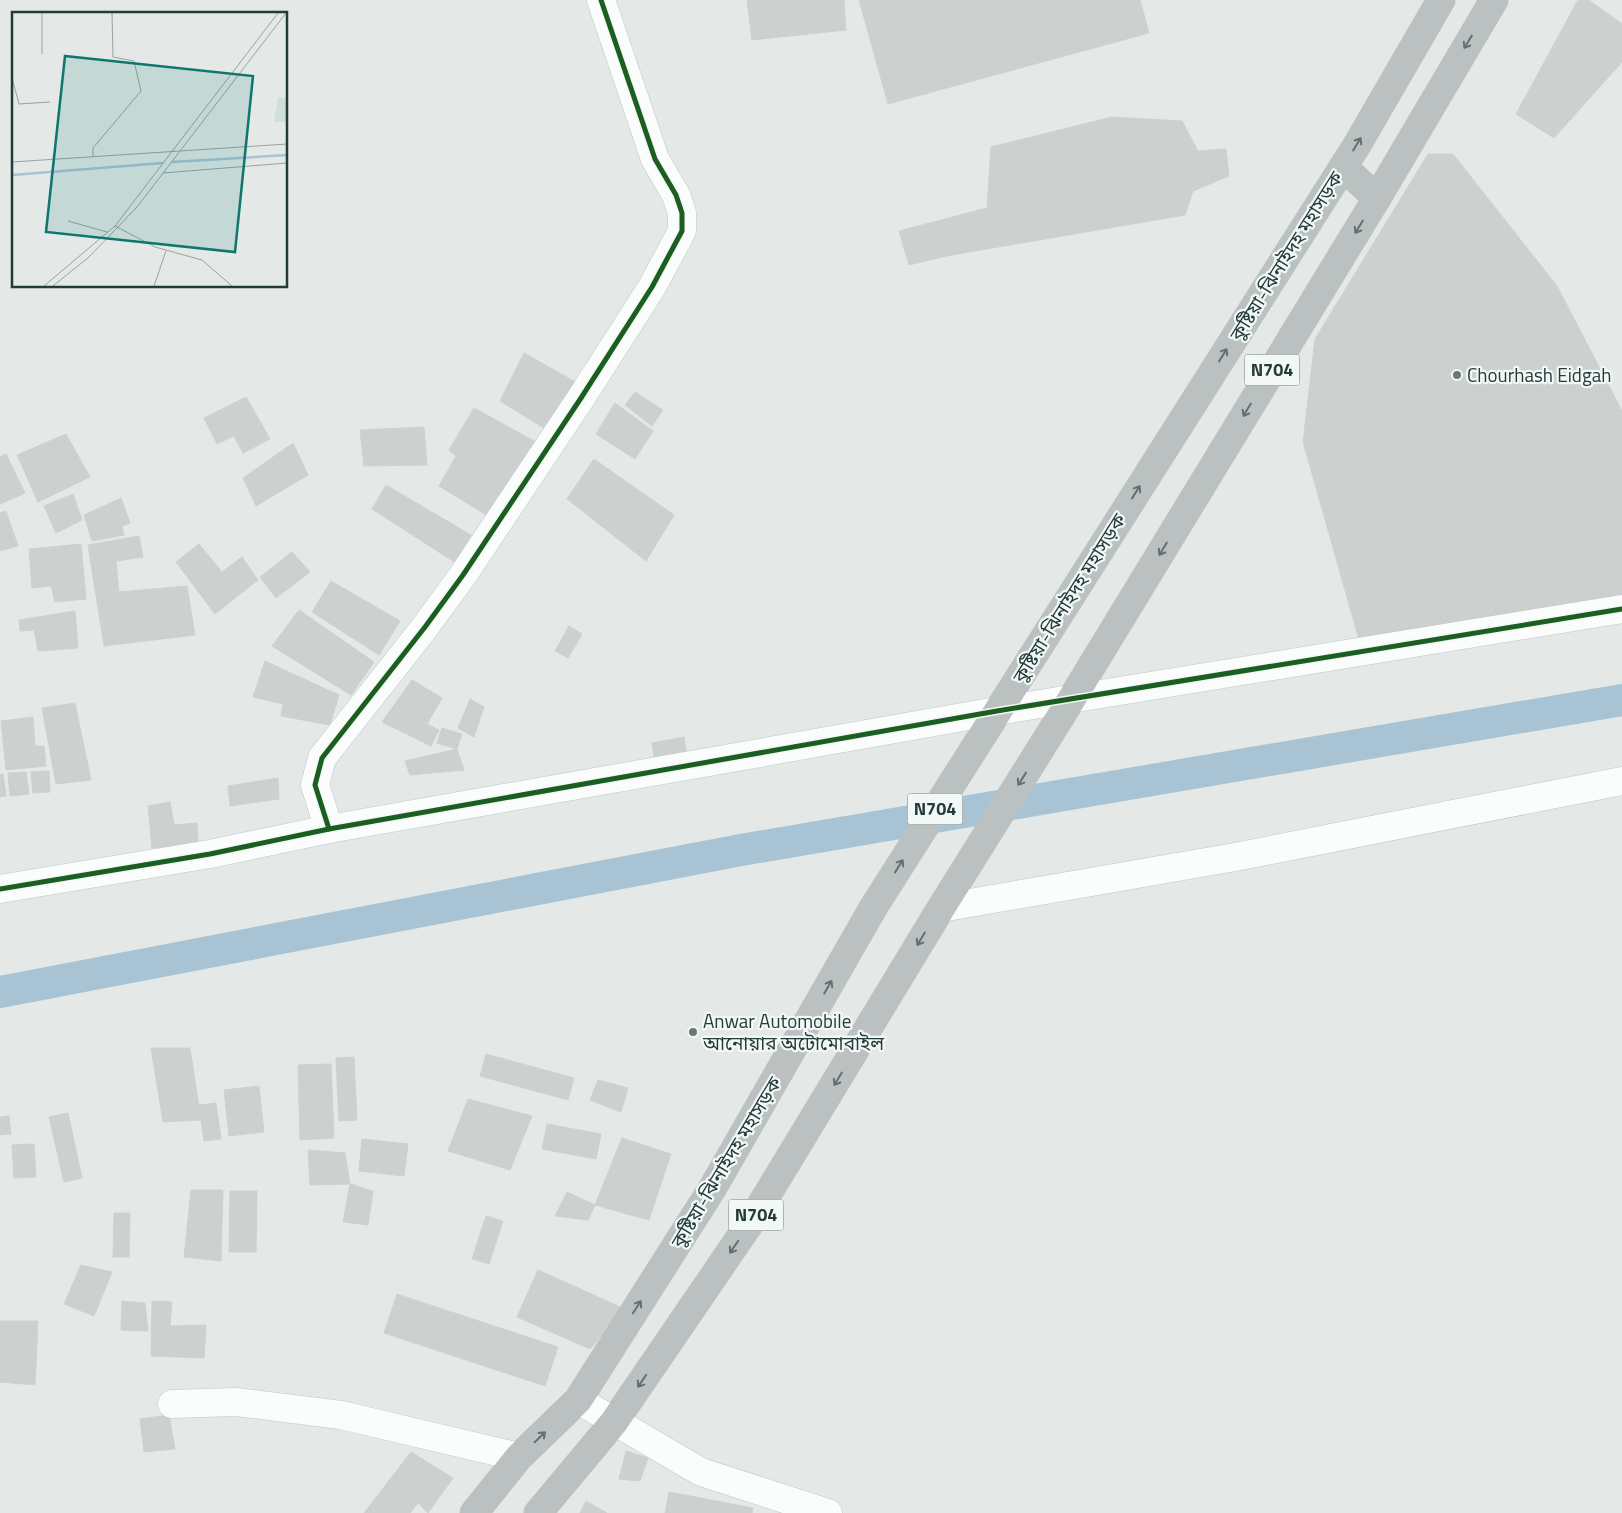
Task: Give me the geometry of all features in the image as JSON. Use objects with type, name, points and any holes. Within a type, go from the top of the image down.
[{"type":"highway","name":"কুষ্টিয়া-ঝিনাইদহ মহাসড়ক","points":[[474,1513],[519,1457],[578,1400],[712,1189],[873,908],[1343,167],[1441,0]]},
{"type":"highway","name":"N704","points":[[538,1513],[614,1422],[750,1224],[944,903],[1048,738],[1377,198],[1494,0]]},
{"type":"highway","points":[[1343,167],[1377,198]]},
{"type":"street","points":[[329,829],[315,784],[322,758],[425,627],[468,567],[652,287],[682,231],[682,213],[676,195],[655,159],[601,0]]},
{"type":"street","points":[[0,889],[210,854],[329,829],[997,711],[1622,609]]},
{"type":"street","points":[[944,903],[1235,857],[1622,781]]},
{"type":"street","points":[[578,1400],[701,1472],[828,1513]]},
{"type":"street","points":[[172,1404],[236,1402],[342,1414],[519,1457]]},
{"type":"building","points":[[747,0],[844,0],[846,30],[752,40]]},
{"type":"building","points":[[859,0],[1140,0],[1149,33],[888,104]]},
{"type":"building","points":[[1578,0],[1589,0],[1622,24],[1622,62],[1554,138],[1516,114]]},
{"type":"building","points":[[1112,117],[1182,121],[1198,151],[1226,149],[1229,176],[1193,191],[1185,215],[946,256],[909,265],[899,231],[987,208],[991,147]]},
{"type":"building","name":"Chourhash Eidgah","points":[[1428,154],[1453,154],[1557,286],[1622,411],[1622,597],[1360,643],[1303,442],[1315,339]]},
{"type":"building","points":[[524,353],[579,384],[552,433],[500,401]]},
{"type":"building","points":[[635,392],[663,410],[652,426],[625,405]]},
{"type":"building","points":[[246,397],[270,439],[243,453],[234,436],[217,444],[204,418]]},
{"type":"building","points":[[615,403],[653,431],[635,459],[596,434]]},
{"type":"building","points":[[474,408],[536,442],[488,516],[439,486],[456,456],[449,450]]},
{"type":"building","points":[[424,427],[427,465],[364,466],[360,430]]},
{"type":"building","points":[[66,434],[90,477],[38,502],[17,455]]},
{"type":"building","points":[[293,443],[308,475],[256,506],[243,478]]},
{"type":"building","points":[[6,454],[25,493],[0,504],[0,457]]},
{"type":"building","points":[[594,459],[674,515],[646,561],[567,499]]},
{"type":"building","points":[[386,485],[471,535],[456,563],[372,509]]},
{"type":"building","points":[[73,494],[82,520],[56,533],[44,506]]},
{"type":"building","points":[[121,498],[130,523],[122,526],[124,535],[92,541],[84,515]]},
{"type":"building","points":[[6,511],[18,546],[0,551],[0,513]]},
{"type":"building","points":[[139,536],[143,557],[116,561],[119,592],[187,586],[195,635],[104,646],[88,545]]},
{"type":"building","points":[[81,544],[86,599],[55,602],[51,586],[32,588],[29,549]]},
{"type":"building","points":[[199,544],[222,572],[242,557],[258,580],[215,614],[176,562]]},
{"type":"building","points":[[292,552],[310,572],[276,598],[260,577]]},
{"type":"building","points":[[331,581],[400,621],[379,655],[312,612]]},
{"type":"building","points":[[299,610],[374,662],[351,695],[272,646]]},
{"type":"building","points":[[75,611],[78,648],[38,651],[34,630],[20,631],[19,620]]},
{"type":"building","points":[[569,626],[582,634],[568,658],[555,651]]},
{"type":"building","points":[[265,661],[339,695],[330,725],[281,716],[283,704],[253,697]]},
{"type":"building","points":[[412,680],[442,698],[427,724],[439,730],[431,746],[382,722]]},
{"type":"building","points":[[470,699],[484,707],[474,737],[458,728]]},
{"type":"building","points":[[75,703],[91,780],[56,784],[42,708]]},
{"type":"building","points":[[33,717],[35,746],[44,746],[46,766],[6,770],[1,721]]},
{"type":"building","points":[[442,728],[462,734],[457,749],[437,743]]},
{"type":"building","points":[[684,737],[686,751],[654,757],[652,743]]},
{"type":"building","points":[[457,749],[464,770],[410,775],[405,761]]},
{"type":"building","points":[[49,771],[50,792],[33,793],[31,772]]},
{"type":"building","points":[[26,772],[29,794],[10,796],[8,773]]},
{"type":"building","points":[[3,774],[6,796],[0,797],[0,775]]},
{"type":"building","points":[[278,778],[279,799],[230,806],[228,786]]},
{"type":"building","points":[[170,802],[174,825],[197,823],[198,847],[152,848],[148,806]]},
{"type":"building","points":[[151,1048],[190,1048],[201,1120],[163,1122]]},
{"type":"building","points":[[486,1054],[574,1078],[568,1100],[480,1076]]},
{"type":"building","points":[[354,1057],[357,1120],[339,1121],[336,1058]]},
{"type":"building","points":[[331,1064],[334,1138],[300,1140],[298,1065]]},
{"type":"building","points":[[598,1080],[628,1088],[621,1112],[590,1100]]},
{"type":"building","points":[[259,1086],[264,1132],[229,1136],[224,1090]]},
{"type":"building","points":[[468,1099],[532,1116],[510,1170],[448,1151]]},
{"type":"building","points":[[216,1103],[221,1139],[204,1141],[199,1105]]},
{"type":"building","points":[[68,1113],[82,1178],[64,1182],[49,1117]]},
{"type":"building","points":[[9,1116],[11,1134],[0,1135],[0,1117]]},
{"type":"building","points":[[547,1124],[601,1134],[596,1159],[542,1149]]},
{"type":"building","points":[[622,1138],[671,1154],[649,1220],[595,1205]]},
{"type":"building","points":[[362,1139],[408,1144],[404,1176],[359,1171]]},
{"type":"building","points":[[34,1144],[36,1177],[14,1178],[12,1145]]},
{"type":"building","points":[[308,1150],[345,1153],[350,1184],[310,1185]]},
{"type":"building","points":[[350,1184],[373,1191],[368,1225],[343,1222]]},
{"type":"building","points":[[191,1190],[223,1190],[221,1261],[184,1257]]},
{"type":"building","points":[[230,1191],[257,1191],[256,1252],[229,1252]]},
{"type":"building","points":[[567,1192],[595,1205],[588,1220],[555,1216]]},
{"type":"building","points":[[114,1213],[130,1213],[129,1257],[113,1257]]},
{"type":"building","points":[[486,1216],[503,1221],[489,1264],[472,1259]]},
{"type":"building","points":[[81,1265],[112,1272],[94,1316],[64,1304]]},
{"type":"building","points":[[538,1270],[625,1309],[590,1349],[517,1317]]},
{"type":"building","points":[[397,1294],[558,1347],[545,1386],[384,1333]]},
{"type":"building","points":[[122,1301],[145,1303],[148,1331],[121,1330]]},
{"type":"building","points":[[152,1301],[172,1302],[170,1326],[206,1325],[204,1358],[151,1356]]},
{"type":"building","points":[[0,1321],[38,1321],[35,1385],[0,1382]]},
{"type":"building","points":[[169,1415],[175,1449],[144,1452],[140,1419]]},
{"type":"building","points":[[626,1451],[648,1458],[640,1481],[619,1479]]},
{"type":"building","points":[[411,1452],[453,1478],[428,1513],[418,1503],[410,1513],[364,1513]]},
{"type":"building","points":[[669,1492],[753,1508],[752,1513],[665,1513]]},
{"type":"building","points":[[586,1501],[607,1513],[580,1513]]},
{"type":"waterway","points":[[0,992],[741,850],[1622,700]]},
{"type":"cycle path","points":[[329,829],[315,785],[322,758],[425,627],[463,575],[581,398],[652,287],[682,231],[682,213],[676,195],[655,159],[601,0]]},
{"type":"cycle path","points":[[0,889],[210,854],[329,829],[997,711],[1622,609]]},
{"type":"place","name":"Chourhash Eidgah","points":[[1457,375]]},
{"type":"place","name":"Anwar Automobile আনোয়ার অটোমোবাইল","points":[[693,1032]]}]
